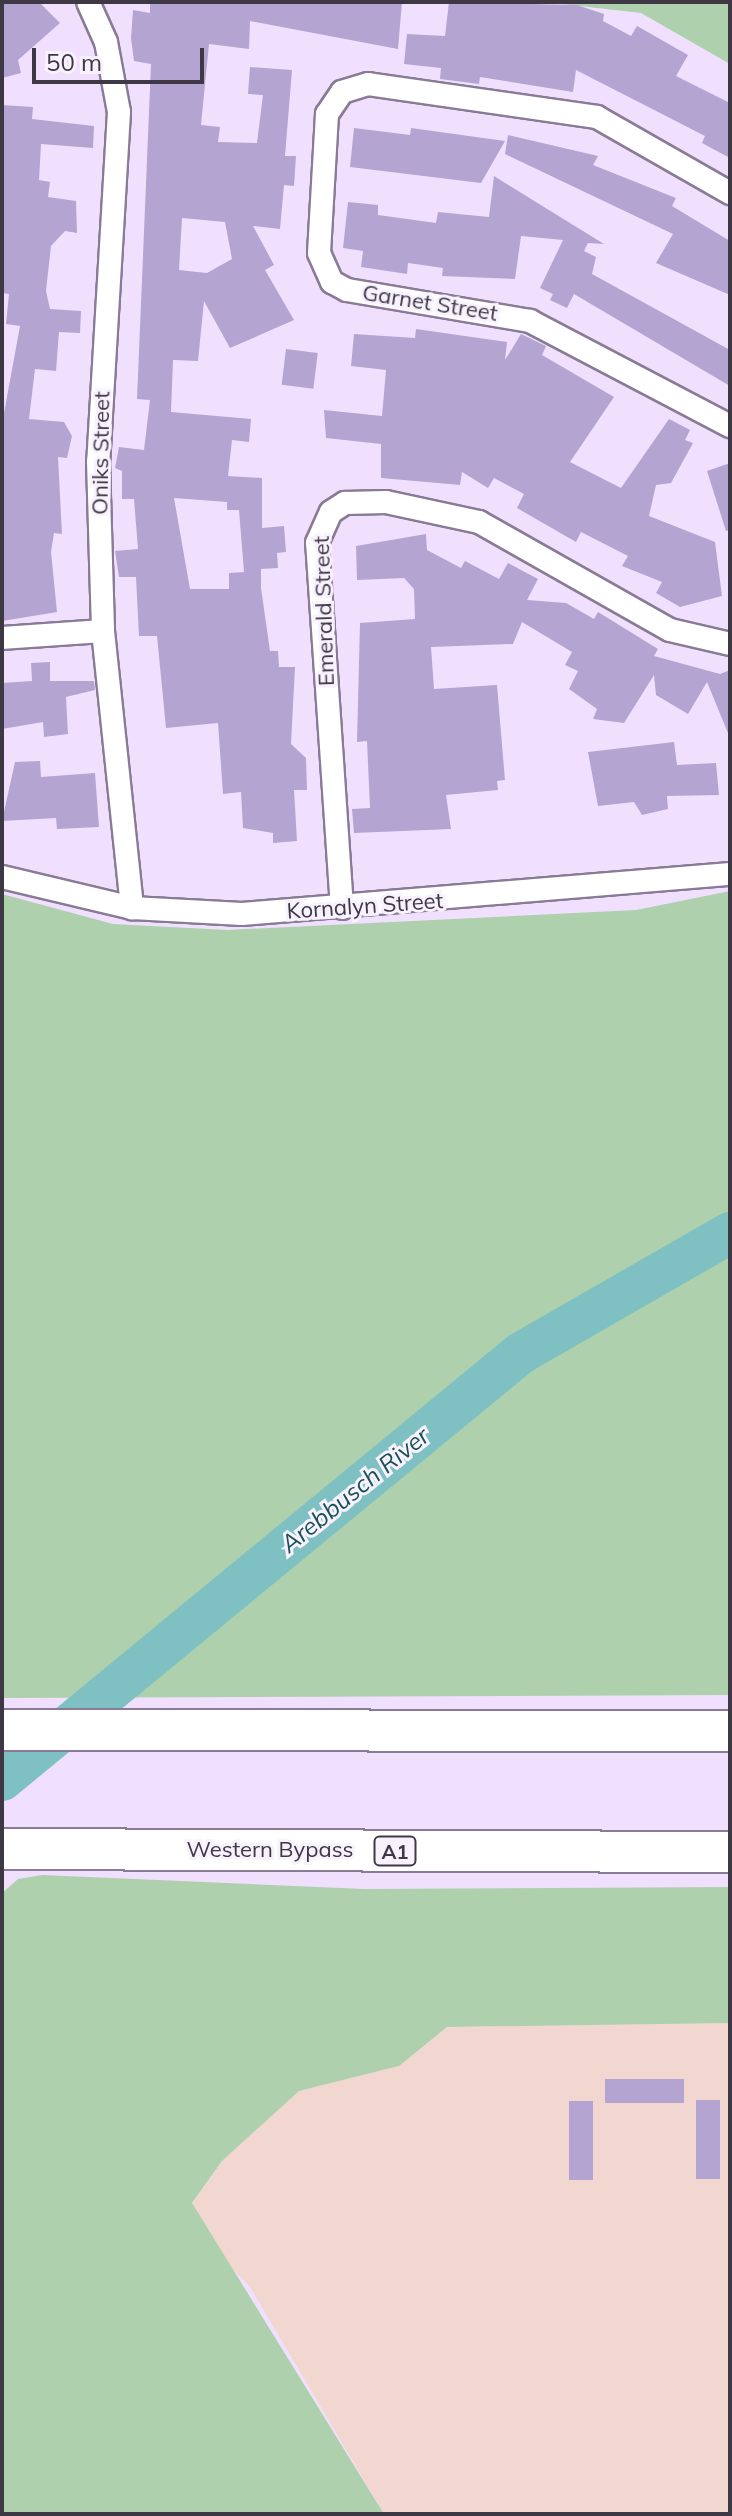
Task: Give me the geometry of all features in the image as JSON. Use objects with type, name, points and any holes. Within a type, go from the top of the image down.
[{"type":"highway","points":[[2,1730],[730,1731]]},
{"type":"highway","name":"Western Bypass","points":[[2,1849],[730,1852]]},
{"type":"street","name":"Oniks Street","points":[[88,2],[106,42],[119,112],[98,461],[103,631],[132,908]]},
{"type":"street","name":"Garnet Street","points":[[730,193],[597,117],[368,84],[342,92],[327,114],[319,253],[332,282],[347,290],[530,321],[730,426]]},
{"type":"street","name":"Emerald Street","points":[[342,908],[317,543],[331,512],[345,503],[386,502],[479,522],[670,630],[730,644]]},
{"type":"street","points":[[2,638],[103,631]]},
{"type":"street","name":"Kornalyn Street","points":[[2,877],[132,908],[242,914],[730,874]]},
{"type":"shaded area","points":[[730,2023],[730,2514],[384,2514],[250,2287],[215,2251],[192,2204],[222,2161],[299,2091],[399,2066],[447,2027]]},
{"type":"green space","points":[[545,2],[730,2],[730,64],[641,13]]},
{"type":"green space","points":[[730,891],[730,1695],[2,1698],[2,894],[113,924],[227,930],[636,910]]},
{"type":"green space","points":[[42,1875],[364,1889],[730,1887],[730,2023],[447,2027],[399,2066],[299,2091],[222,2161],[192,2203],[384,2514],[2,2514],[2,1893],[18,1879]]},
{"type":"building","points":[[2,2],[39,2],[60,23],[18,60],[21,73],[2,78]]},
{"type":"building","points":[[150,2],[402,2],[398,49],[250,21],[249,49],[209,44],[201,125],[220,127],[218,142],[257,143],[263,95],[248,94],[250,67],[292,70],[285,156],[296,156],[294,186],[284,185],[280,229],[253,226],[274,265],[265,270],[294,320],[230,348],[204,301],[198,361],[173,360],[171,412],[251,419],[249,442],[232,440],[228,476],[262,478],[262,528],[284,526],[286,552],[277,553],[278,568],[261,569],[261,588],[270,651],[278,651],[279,667],[295,667],[291,744],[306,758],[307,790],[294,790],[297,841],[273,843],[273,833],[243,828],[241,792],[223,794],[218,723],[166,728],[157,636],[139,636],[136,577],[119,577],[115,551],[138,549],[134,499],[122,499],[122,471],[115,468],[119,447],[144,450],[150,400],[137,399],[151,64],[134,61],[131,38],[133,10],[150,13]],"holes":[[[182,218],[225,222],[232,259],[207,273],[179,270]],[[174,498],[227,502],[227,510],[239,510],[244,572],[229,573],[229,589],[190,589]]]},
{"type":"building","points":[[449,2],[577,5],[604,14],[603,21],[631,36],[637,26],[688,55],[676,76],[730,103],[730,158],[702,143],[705,136],[576,70],[573,92],[480,77],[479,84],[440,79],[441,68],[404,64],[407,34],[445,36]]},
{"type":"building","points":[[2,105],[33,107],[32,119],[94,126],[93,148],[41,144],[39,180],[50,182],[48,197],[76,201],[77,233],[65,231],[51,246],[46,291],[50,309],[81,311],[80,333],[59,332],[56,371],[35,369],[29,419],[64,422],[72,436],[67,458],[58,457],[62,534],[54,533],[51,552],[57,612],[2,621],[2,424],[20,326],[6,324],[9,294],[2,293]]},
{"type":"building","points":[[354,128],[410,135],[411,128],[505,141],[481,183],[350,167]]},
{"type":"building","points":[[508,135],[598,156],[593,165],[676,198],[672,206],[730,241],[730,295],[656,263],[673,234],[505,154]]},
{"type":"building","points":[[494,176],[604,244],[588,243],[584,251],[596,257],[592,274],[730,350],[730,386],[574,294],[567,308],[550,300],[553,294],[540,288],[563,240],[521,236],[515,279],[442,276],[443,268],[408,263],[407,274],[361,267],[363,251],[343,248],[348,202],[378,205],[378,215],[436,223],[438,212],[489,217]]},
{"type":"building","points":[[416,329],[507,342],[505,360],[521,334],[546,346],[542,355],[614,397],[570,462],[621,488],[669,419],[690,430],[685,440],[693,443],[671,483],[656,485],[649,516],[715,542],[722,596],[680,607],[656,593],[662,582],[622,566],[628,556],[581,532],[576,542],[517,508],[524,494],[494,478],[488,488],[462,472],[460,485],[381,478],[381,444],[326,438],[324,410],[382,416],[386,370],[351,366],[354,334],[415,338]]},
{"type":"building","points":[[286,349],[318,353],[313,389],[282,385]]},
{"type":"building","points":[[730,463],[730,530],[726,531],[707,471]]},
{"type":"building","points":[[426,534],[427,550],[461,568],[465,561],[499,579],[508,563],[538,579],[527,600],[566,603],[594,619],[598,612],[658,649],[654,656],[720,674],[730,670],[730,738],[707,682],[688,714],[656,695],[654,675],[624,723],[593,719],[597,709],[569,689],[578,671],[565,665],[572,652],[522,622],[513,644],[431,647],[434,689],[497,685],[505,780],[497,781],[498,790],[446,795],[451,829],[354,833],[352,809],[370,808],[367,741],[357,742],[360,623],[415,619],[414,589],[404,578],[357,580],[356,546]]},
{"type":"building","points":[[50,662],[50,681],[94,681],[95,690],[66,697],[68,734],[44,737],[43,722],[2,729],[2,683],[32,681],[31,663]]},
{"type":"building","points":[[674,742],[677,765],[716,763],[719,795],[667,796],[668,809],[642,815],[634,802],[598,806],[588,752]]},
{"type":"building","points":[[40,761],[41,777],[95,773],[99,827],[57,829],[56,818],[2,821],[15,762]]},
{"type":"building","points":[[605,2079],[684,2079],[684,2103],[605,2103]]},
{"type":"building","points":[[696,2100],[720,2100],[720,2179],[696,2179]]},
{"type":"building","points":[[569,2101],[593,2101],[593,2180],[569,2180]]},
{"type":"waterway","name":"Arebbusch River","points":[[2,1780],[521,1353],[730,1233]]}]
